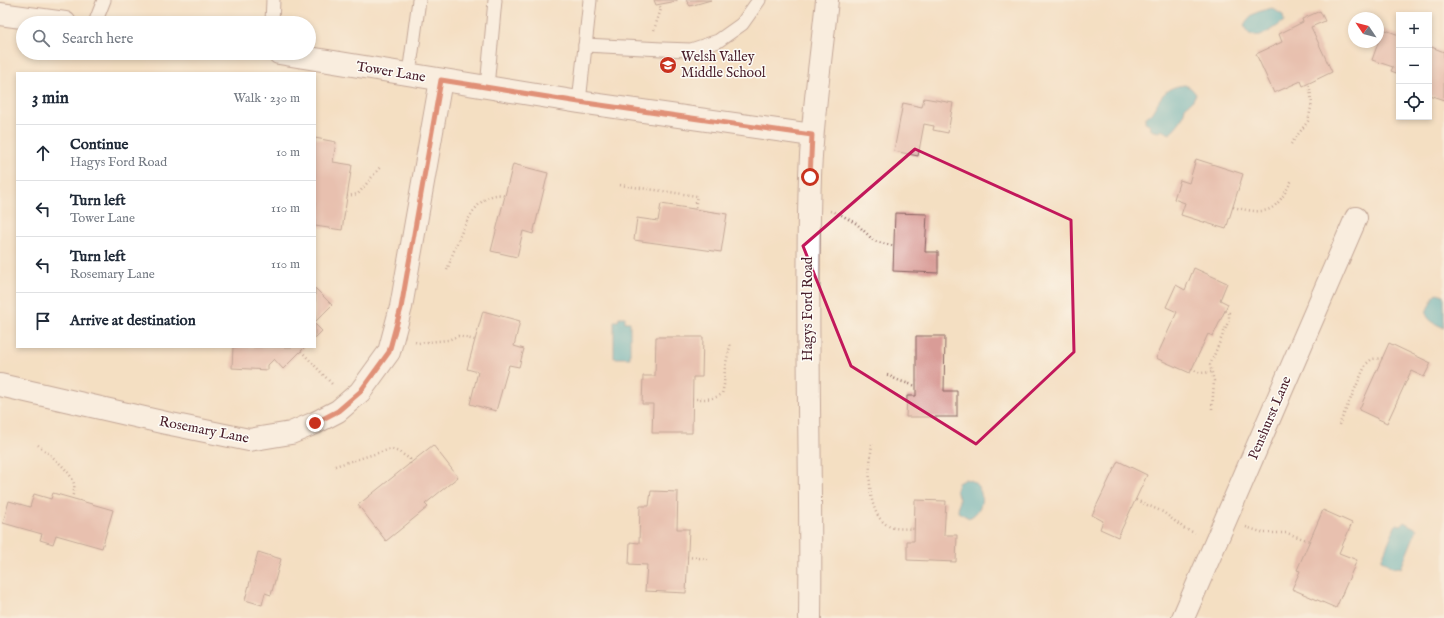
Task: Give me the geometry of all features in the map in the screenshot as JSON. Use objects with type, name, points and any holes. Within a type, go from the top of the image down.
[{"type":"street","name":"Hagys Ford Road","points":[[810,618],[808,327],[810,206],[812,135],[827,0]]},
{"type":"street","points":[[0,14],[16,16]]},
{"type":"street","name":"Tower Lane","points":[[316,59],[579,102],[812,135]]},
{"type":"street","name":"Rosemary Lane","points":[[0,385],[166,423],[250,440],[291,433],[338,411],[360,392],[389,352],[401,308],[441,80]]},
{"type":"street","name":"Penshurst Lane","points":[[1183,618],[1356,218]]},
{"type":"lane","points":[[98,16],[104,0]]},
{"type":"lane","points":[[272,16],[273,0]]},
{"type":"lane","points":[[409,74],[419,0]]},
{"type":"lane","points":[[487,87],[496,0]]},
{"type":"lane","points":[[579,102],[590,0]]},
{"type":"lane","points":[[585,45],[644,49],[691,50],[718,41],[742,24],[759,0]]},
{"type":"path","points":[[644,49],[654,29],[661,9],[659,4]]},
{"type":"path","points":[[1291,144],[1308,121],[1312,103],[1309,83]]},
{"type":"path","points":[[347,196],[358,194],[381,166]]},
{"type":"path","points":[[1233,206],[1246,210],[1261,211],[1275,207],[1281,200],[1292,180]]},
{"type":"path","points":[[620,186],[697,196],[695,209]]},
{"type":"path","points":[[447,270],[462,230],[476,207],[487,198],[495,195],[505,196]]},
{"type":"path","points":[[810,206],[838,213],[857,224],[874,240],[894,246]]},
{"type":"path","points":[[1212,409],[1214,381],[1210,365],[1229,320],[1229,313],[1224,311]]},
{"type":"path","points":[[394,335],[418,343],[448,340],[458,336],[475,340]]},
{"type":"path","points":[[692,399],[708,399],[722,394],[724,385],[724,367],[731,342]]},
{"type":"path","points":[[301,351],[348,402]]},
{"type":"path","points":[[1339,425],[1366,364],[1372,359],[1383,358]]},
{"type":"path","points":[[1191,369],[1201,373],[1211,372]]},
{"type":"path","points":[[887,375],[900,382],[916,386]]},
{"type":"path","points":[[872,444],[869,466],[870,496],[878,517],[888,526],[914,529]]},
{"type":"path","points":[[38,445],[68,472],[74,484],[72,498]]},
{"type":"path","points":[[335,466],[391,449],[410,459],[410,464]]},
{"type":"path","points":[[1136,500],[1163,512],[1186,529],[1216,541]]},
{"type":"path","points":[[1226,520],[1264,533],[1287,533],[1309,541]]},
{"type":"path","points":[[688,556],[709,558]]},
{"type":"highlighted area","points":[[915,149],[1071,220],[1074,352],[976,444],[851,366],[803,246]]},
{"type":"water","points":[[1272,8],[1283,15],[1284,21],[1274,29],[1262,35],[1251,35],[1247,32],[1244,25],[1249,17],[1255,13]]},
{"type":"water","points":[[1185,85],[1191,88],[1196,94],[1193,100],[1185,107],[1180,122],[1170,134],[1161,130],[1159,132],[1153,131],[1149,128],[1150,125],[1145,122],[1145,118],[1151,113],[1164,93],[1172,88]]},
{"type":"water","points":[[1437,293],[1444,295],[1444,328],[1430,320],[1427,314],[1427,310],[1432,299]]},
{"type":"water","points":[[619,317],[625,317],[625,322],[630,322],[630,358],[614,358],[614,321],[618,321]]},
{"type":"water","points":[[965,479],[972,481],[977,485],[982,497],[979,509],[969,518],[958,512],[959,499],[956,490],[958,483]]},
{"type":"water","points":[[1404,522],[1417,529],[1401,568],[1391,567],[1381,560],[1396,524],[1401,525]]},
{"type":"building","points":[[654,0],[677,0],[677,1],[656,5]]},
{"type":"building","points":[[686,0],[711,0],[690,6]]},
{"type":"building","points":[[1320,11],[1325,21],[1311,27],[1332,72],[1303,86],[1301,81],[1274,93],[1256,54],[1282,42],[1279,34],[1303,22],[1302,19]]},
{"type":"building","points":[[1384,29],[1396,34],[1396,73],[1391,71],[1393,67],[1372,60],[1376,48],[1384,48]]},
{"type":"building","points":[[1432,47],[1444,52],[1444,100],[1432,96]]},
{"type":"building","points":[[924,98],[953,103],[948,133],[933,130],[934,126],[924,124],[918,156],[894,151],[903,103],[922,107]]},
{"type":"building","points":[[316,138],[336,142],[333,162],[352,165],[342,230],[316,226]]},
{"type":"building","points":[[1196,159],[1243,174],[1226,229],[1181,215],[1185,203],[1174,199],[1180,180],[1189,183]]},
{"type":"building","points":[[513,164],[548,173],[533,234],[523,231],[517,257],[491,251]]},
{"type":"building","points":[[661,204],[727,214],[721,252],[634,240],[637,218],[658,221]]},
{"type":"building","points":[[895,213],[927,214],[925,252],[938,252],[938,273],[893,271]]},
{"type":"building","points":[[1194,268],[1227,283],[1220,300],[1228,304],[1213,336],[1208,334],[1190,373],[1156,358],[1177,312],[1166,307],[1176,285],[1185,290]]},
{"type":"building","points":[[316,289],[332,305],[316,321]]},
{"type":"building","points":[[483,311],[520,321],[514,346],[524,349],[519,367],[509,365],[496,411],[470,404],[478,372],[467,369]]},
{"type":"building","points":[[316,325],[322,331],[316,337]]},
{"type":"building","points":[[916,336],[945,336],[944,391],[957,391],[957,417],[906,417],[907,396],[916,396]]},
{"type":"building","points":[[656,337],[703,337],[702,377],[693,377],[692,433],[652,433],[653,404],[642,404],[643,376],[655,376]]},
{"type":"building","points":[[1389,343],[1431,363],[1424,377],[1411,371],[1387,423],[1359,410]]},
{"type":"building","points":[[233,348],[304,348],[283,369],[274,359],[268,365],[268,370],[232,368]]},
{"type":"building","points":[[433,445],[458,477],[425,504],[428,507],[386,541],[358,505]]},
{"type":"building","points":[[1118,461],[1147,475],[1118,537],[1100,529],[1103,521],[1092,515]]},
{"type":"building","points":[[651,491],[678,492],[677,529],[689,529],[686,593],[645,591],[647,565],[629,564],[630,542],[639,543],[640,506],[649,506]]},
{"type":"building","points":[[53,493],[113,510],[102,548],[56,535],[53,544],[40,540],[42,534],[3,523],[9,501],[30,507],[34,494],[51,499]]},
{"type":"building","points":[[915,500],[946,501],[944,535],[957,535],[956,562],[907,560],[907,541],[914,541]]},
{"type":"building","points":[[1323,510],[1352,523],[1339,553],[1357,560],[1336,608],[1292,589],[1300,571],[1297,570]]},
{"type":"building","points":[[258,552],[281,559],[271,595],[265,593],[262,605],[245,600]]},
{"type":"place","name":"Welsh Valley Middle School","points":[[668,65]]},
{"type":"route","points":[[315,423],[338,411],[360,392],[389,352],[401,308],[441,80],[579,102],[812,135],[810,177]]}]
